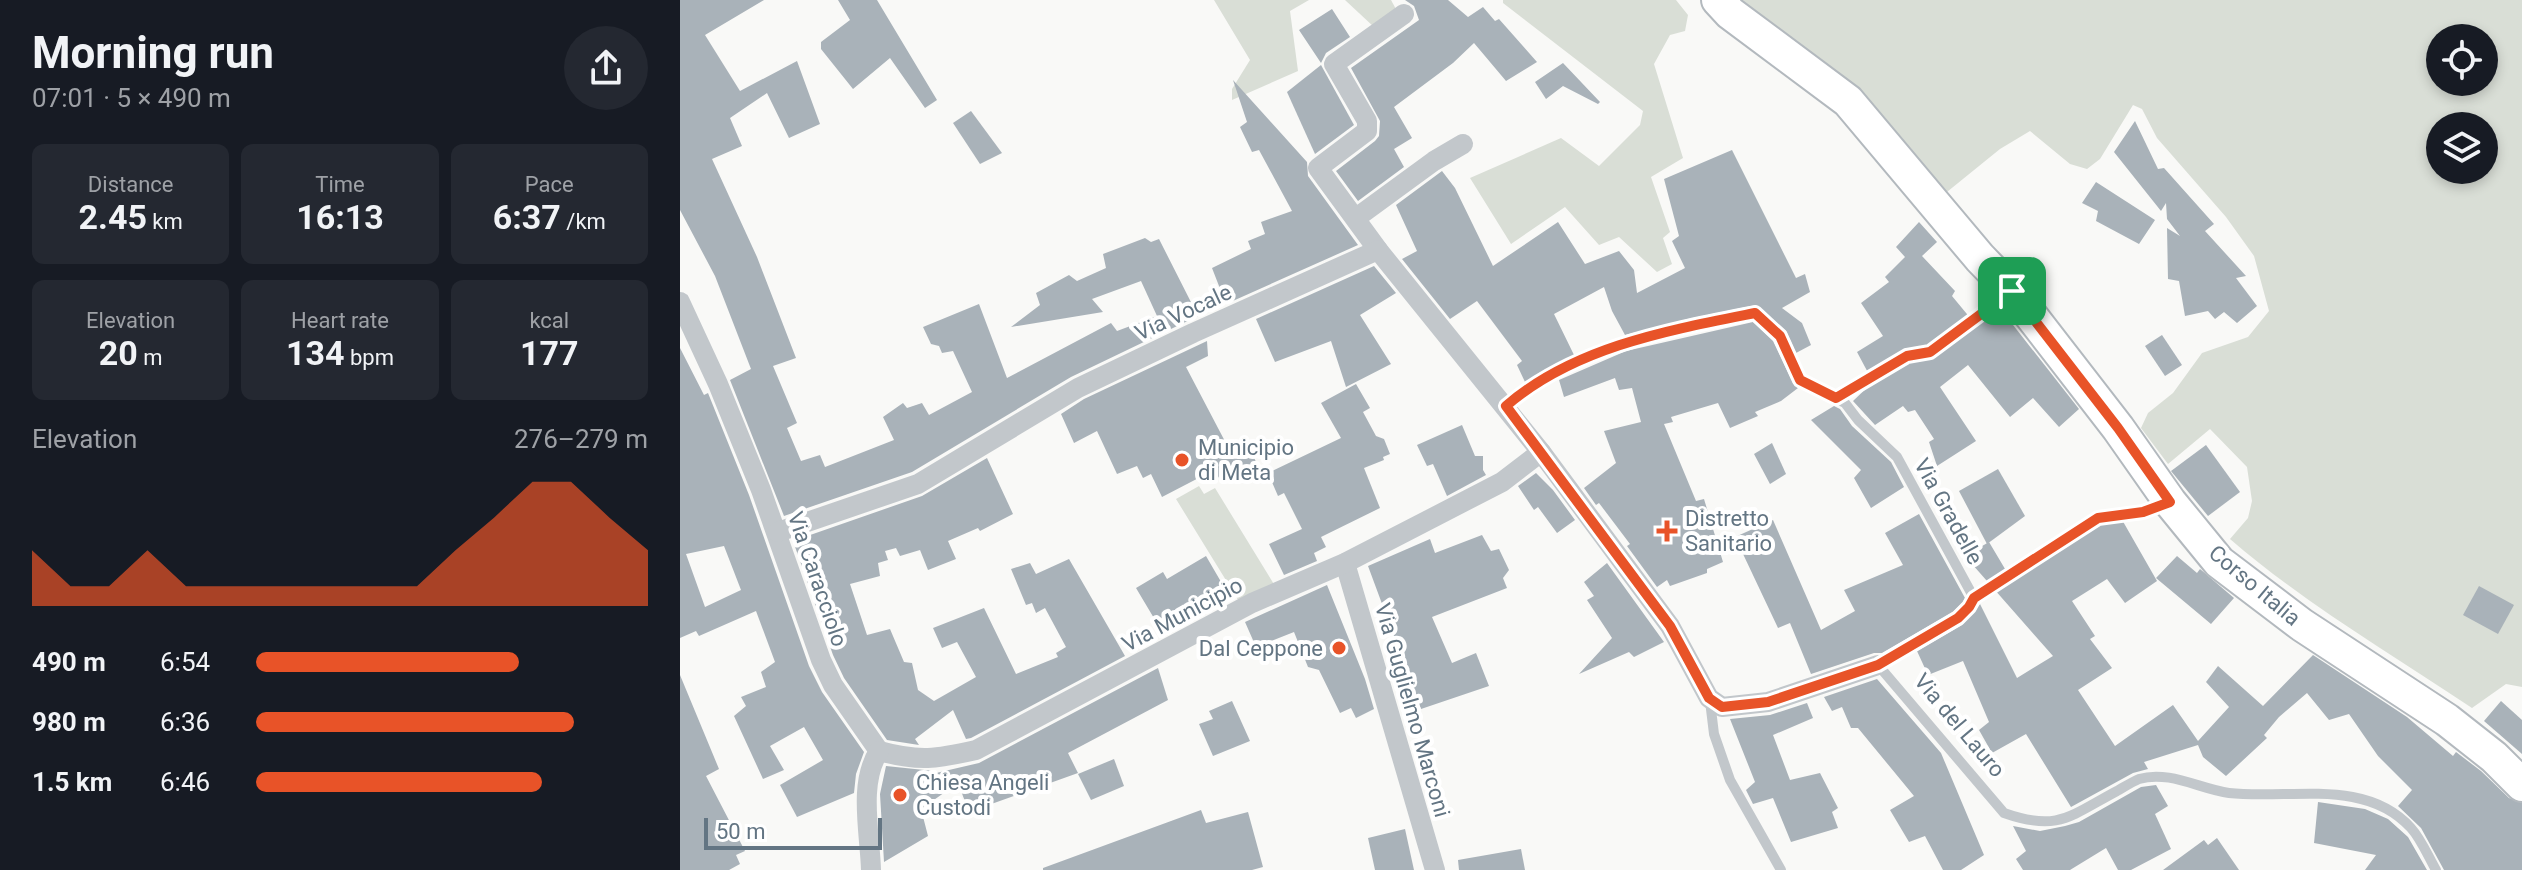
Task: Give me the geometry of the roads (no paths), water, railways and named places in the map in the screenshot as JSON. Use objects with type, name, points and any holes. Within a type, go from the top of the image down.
[{"type":"main road","name":"Corso Italia","points":[[1718,0],[1730,13],[1848,101],[1980,258],[2012,291],[2118,428],[2170,502],[2219,562],[2302,625],[2447,720],[2494,757],[2522,785]]},
{"type":"street","points":[[1404,14],[1334,64],[1367,121],[1367,131],[1318,168],[1378,250],[1506,406],[1670,626],[1709,698],[1722,707],[1768,702],[1878,665]]},
{"type":"street","points":[[1356,218],[1434,161],[1463,144]]},
{"type":"street","name":"Via Vocale","points":[[778,532],[918,484],[1078,388],[1378,250]]},
{"type":"street","name":"Via Caracciolo","points":[[680,302],[718,384],[778,532],[821,660],[833,685],[879,751]]},
{"type":"street","name":"Via Municipio","points":[[879,751],[931,760],[976,750],[1252,603],[1345,563],[1502,482],[1541,452]]},
{"type":"street","name":"Via Guglielmo Marconi","points":[[1345,563],[1435,870]]},
{"type":"street","points":[[871,870],[868,790],[872,762],[879,751]]},
{"type":"lane","name":"Via Gradelle","points":[[1506,406],[1544,378],[1627,342],[1755,313],[1780,336],[1800,380],[1845,403],[1858,420],[1897,457],[1974,598],[1958,618],[1878,665]]},
{"type":"lane","name":"Via del Lauro","points":[[1878,665],[2004,813],[2030,823],[2049,823],[2070,816],[2140,779],[2167,777],[2229,793],[2321,792],[2367,801],[2397,815],[2413,830],[2436,870]]},
{"type":"lane","points":[[1709,698],[1714,734],[1730,780],[1781,870]]},
{"type":"place","name":"Municipio di Meta","points":[[1182,460]]},
{"type":"place","name":"Distretto Sanitario","points":[[1667,531]]},
{"type":"place","name":"Dal Ceppone","points":[[1339,648]]},
{"type":"place","name":"Chiesa Angeli Custodi","points":[[900,795]]}]
